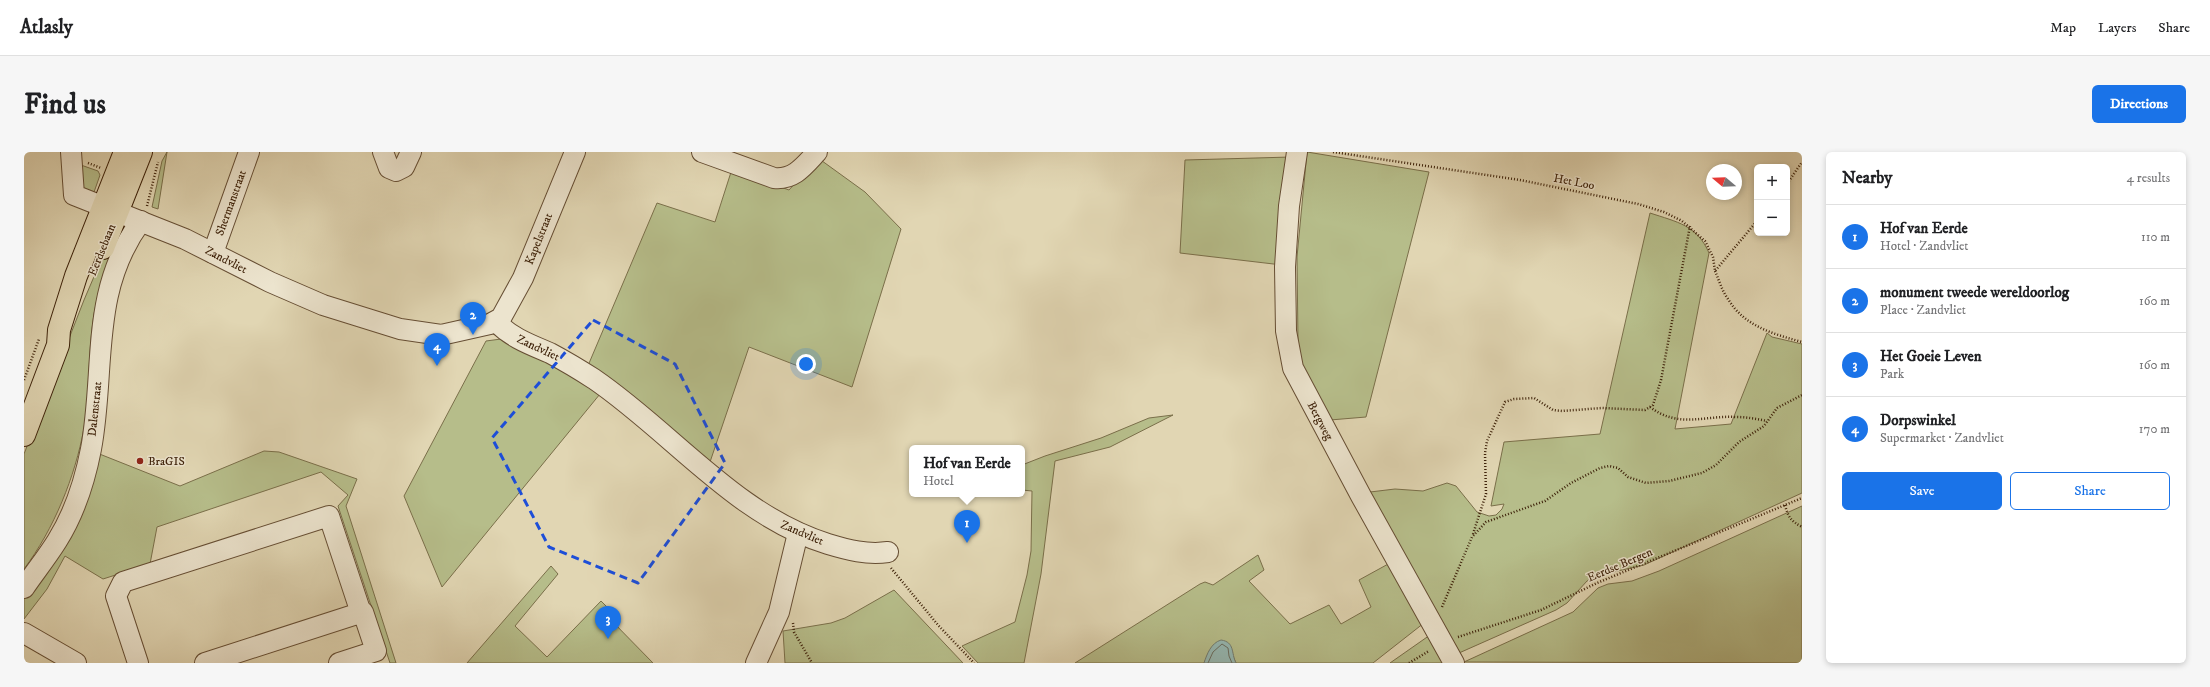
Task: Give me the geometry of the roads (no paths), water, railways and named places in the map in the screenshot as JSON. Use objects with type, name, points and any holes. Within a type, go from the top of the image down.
[{"type":"main road","name":"Eerdsebaan","points":[[110,209],[124,152]]},
{"type":"main road","name":"Eerdsebaan","points":[[24,435],[58,345],[59,330],[76,276],[110,209],[150,156]]},
{"type":"street","name":"Zandvliet","points":[[70,152],[74,195],[110,209],[144,216],[270,282],[323,305],[400,329],[442,335],[496,322],[515,339],[560,359],[595,379],[756,509],[798,533],[854,551],[886,557]]},
{"type":"street","name":"Shermanstraat","points":[[213,253],[250,152]]},
{"type":"street","points":[[383,152],[389,168],[396,171],[404,167],[411,152]]},
{"type":"street","name":"Kapelstraat","points":[[496,322],[501,318],[519,287],[575,152]]},
{"type":"street","points":[[702,152],[774,178],[783,178],[793,175],[817,152]]},
{"type":"street","name":"Bergweg","points":[[1297,152],[1289,206],[1286,267],[1286,331],[1293,368],[1354,483],[1454,663]]},
{"type":"street","name":"Dalenstraat","points":[[24,588],[58,540],[74,505],[81,484],[90,450],[95,419],[106,300],[116,268],[144,216]]},
{"type":"street","points":[[138,663],[116,596],[123,582],[329,516],[361,612],[363,612],[376,651],[339,663]]},
{"type":"street","points":[[756,663],[779,612],[798,533]]},
{"type":"street","points":[[205,663],[361,612]]},
{"type":"street","points":[[24,633],[76,663]]},
{"type":"water","points":[[1221,640],[1229,643],[1231,646],[1236,663],[1204,663],[1212,646]]},
{"type":"place","name":"monument tweede wereldoorlog","points":[[473,335]]},
{"type":"place","name":"Dorpswinkel","points":[[437,366]]},
{"type":"place","name":"BraGIS","points":[[140,461]]},
{"type":"place","name":"Hof van Eerde","points":[[967,543]]},
{"type":"place","name":"Het Goeie Leven","points":[[608,639]]}]
